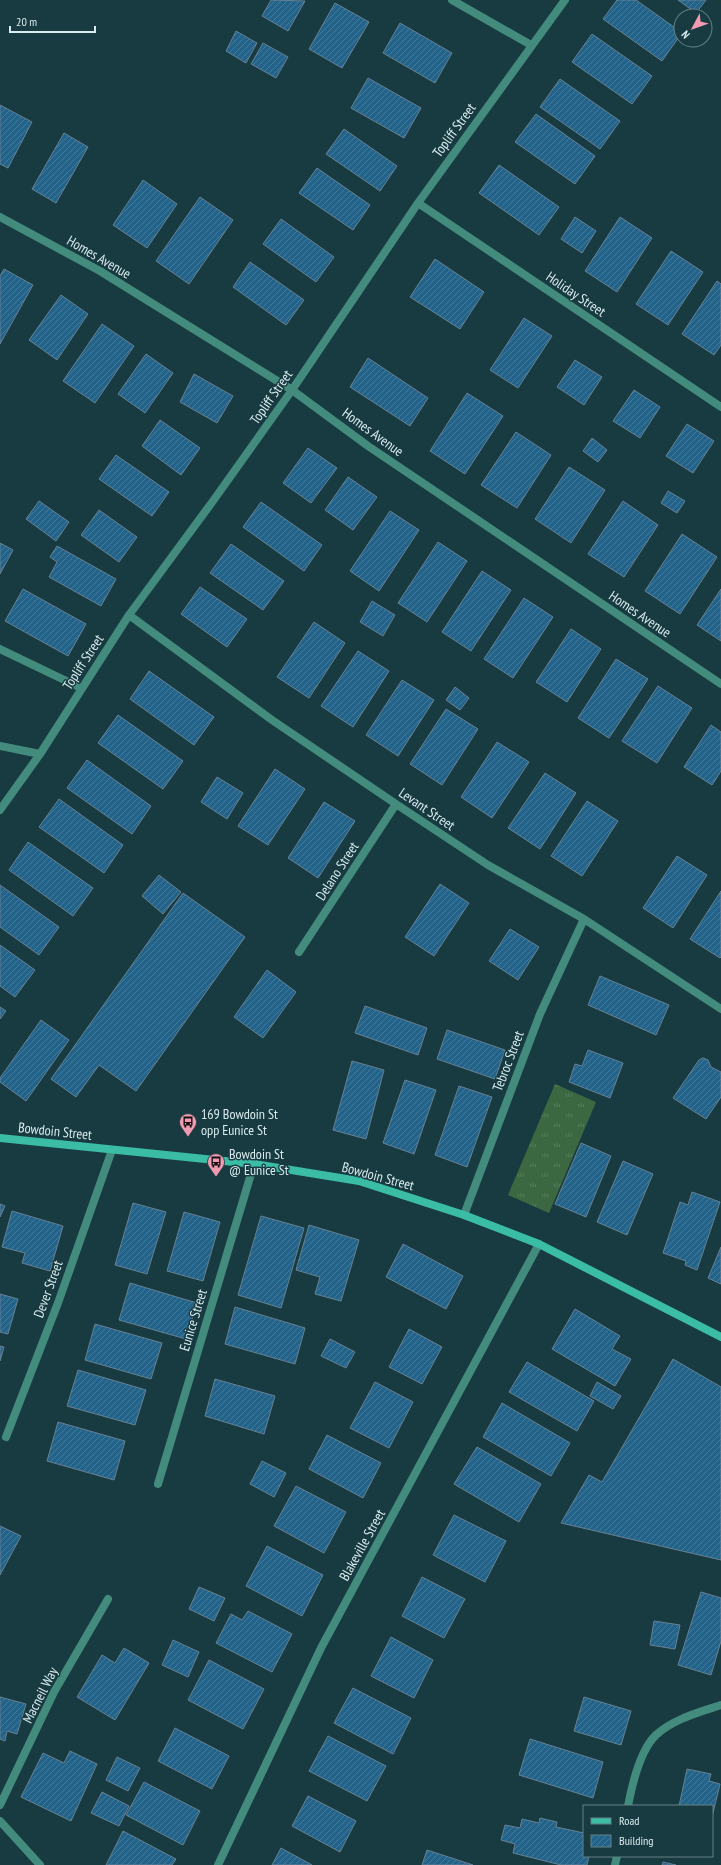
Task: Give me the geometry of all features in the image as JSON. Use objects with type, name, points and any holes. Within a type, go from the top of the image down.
[{"type":"main road","name":"Bowdoin Street","points":[[0,1138],[254,1164],[359,1181],[464,1215],[539,1244],[721,1337]]},
{"type":"street","points":[[452,0],[531,45]]},
{"type":"street","name":"Topliff Street","points":[[0,810],[40,754],[129,615],[292,390],[418,203],[565,0]]},
{"type":"street","name":"Holiday Street","points":[[418,203],[721,406]]},
{"type":"street","name":"Homes Avenue","points":[[0,217],[100,271],[292,390],[368,446],[721,684]]},
{"type":"street","name":"Levant Street","points":[[129,615],[272,720],[396,804],[488,865],[584,920],[721,1009]]},
{"type":"street","points":[[0,648],[81,688]]},
{"type":"street","points":[[0,746],[40,754]]},
{"type":"street","name":"Delano Street","points":[[299,952],[396,804]]},
{"type":"street","name":"Tebroc Street","points":[[464,1215],[540,1014],[584,920]]},
{"type":"street","name":"Dever Street","points":[[6,1437],[58,1303],[112,1150]]},
{"type":"street","name":"Eunice Street","points":[[158,1484],[254,1164]]},
{"type":"street","name":"Blakeville Street","points":[[218,1865],[321,1648],[539,1244]]},
{"type":"street","name":"Macneil Way","points":[[0,1805],[54,1692],[108,1599]]},
{"type":"street","points":[[628,1805],[633,1783],[641,1761],[647,1747],[656,1734],[674,1723],[721,1705]]},
{"type":"street","points":[[0,1821],[40,1865]]},
{"type":"green space","points":[[555,1084],[596,1102],[549,1213],[508,1195]]},
{"type":"building","points":[[271,0],[305,1],[288,31],[262,16]]},
{"type":"building","points":[[617,0],[636,0],[673,26],[673,45],[662,61],[603,19]]},
{"type":"building","points":[[678,0],[706,0],[700,8],[689,8]]},
{"type":"building","points":[[335,3],[369,22],[342,68],[309,49]]},
{"type":"building","points":[[400,23],[452,53],[435,83],[383,53]]},
{"type":"building","points":[[236,31],[257,43],[246,63],[226,51]]},
{"type":"building","points":[[592,34],[652,76],[632,104],[572,62]]},
{"type":"building","points":[[263,43],[288,57],[276,78],[251,64]]},
{"type":"building","points":[[368,78],[421,108],[404,138],[351,108]]},
{"type":"building","points":[[560,79],[620,121],[600,149],[540,107]]},
{"type":"building","points":[[0,105],[32,122],[8,168],[0,164]]},
{"type":"building","points":[[536,114],[595,156],[575,184],[515,142]]},
{"type":"building","points":[[344,129],[397,166],[380,191],[326,154]]},
{"type":"building","points":[[64,133],[88,147],[56,203],[32,189]]},
{"type":"building","points":[[499,165],[559,207],[539,235],[479,193]]},
{"type":"building","points":[[317,168],[370,205],[353,230],[299,193]]},
{"type":"building","points":[[143,180],[177,204],[147,248],[113,225]]},
{"type":"building","points":[[200,197],[233,220],[189,284],[156,261]]},
{"type":"building","points":[[575,217],[596,231],[582,253],[561,239]]},
{"type":"building","points":[[620,217],[652,238],[617,292],[585,271]]},
{"type":"building","points":[[281,219],[334,257],[316,282],[263,244]]},
{"type":"building","points":[[671,251],[703,272],[668,325],[636,304]]},
{"type":"building","points":[[435,259],[484,292],[460,329],[410,297]]},
{"type":"building","points":[[250,262],[304,300],[286,325],[233,287]]},
{"type":"building","points":[[4,269],[33,285],[0,344],[0,276]]},
{"type":"building","points":[[717,281],[721,284],[721,345],[714,355],[682,334]]},
{"type":"building","points":[[61,295],[88,314],[57,360],[29,340]]},
{"type":"building","points":[[524,318],[552,336],[518,388],[490,370]]},
{"type":"building","points":[[102,324],[134,346],[95,403],[63,381]]},
{"type":"building","points":[[146,354],[173,373],[145,413],[118,394]]},
{"type":"building","points":[[368,358],[428,398],[410,426],[350,387]]},
{"type":"building","points":[[575,360],[602,377],[584,405],[557,387]]},
{"type":"building","points":[[194,374],[233,396],[217,423],[180,402]]},
{"type":"building","points":[[634,390],[660,407],[640,438],[613,421]]},
{"type":"building","points":[[467,393],[503,416],[465,474],[430,451]]},
{"type":"building","points":[[160,420],[200,448],[181,475],[142,446]]},
{"type":"building","points":[[687,424],[714,441],[693,473],[666,456]]},
{"type":"building","points":[[516,432],[551,455],[517,508],[481,485]]},
{"type":"building","points":[[592,438],[607,450],[598,462],[583,451]]},
{"type":"building","points":[[308,448],[337,468],[311,503],[283,483]]},
{"type":"building","points":[[116,455],[169,492],[152,516],[99,479]]},
{"type":"building","points":[[569,467],[605,490],[571,543],[535,519]]},
{"type":"building","points":[[348,477],[377,497],[353,530],[325,510]]},
{"type":"building","points":[[668,491],[685,501],[677,513],[661,503]]},
{"type":"building","points":[[39,501],[69,522],[56,541],[26,519]]},
{"type":"building","points":[[623,501],[658,525],[624,577],[588,554]]},
{"type":"building","points":[[261,502],[322,545],[304,571],[243,527]]},
{"type":"building","points":[[99,510],[137,537],[119,562],[81,535]]},
{"type":"building","points":[[390,511],[419,530],[379,591],[350,571]]},
{"type":"building","points":[[682,534],[717,557],[680,614],[645,591]]},
{"type":"building","points":[[438,542],[467,561],[427,622],[398,603]]},
{"type":"building","points":[[0,543],[13,550],[0,574]]},
{"type":"building","points":[[231,544],[284,581],[263,610],[210,573]]},
{"type":"building","points":[[57,546],[116,579],[101,606],[49,577],[57,562],[50,557]]},
{"type":"building","points":[[482,571],[511,590],[471,651],[442,632]]},
{"type":"building","points":[[200,587],[247,619],[227,647],[181,614]]},
{"type":"building","points":[[23,589],[86,624],[68,656],[5,621]]},
{"type":"building","points":[[721,589],[721,641],[697,625]]},
{"type":"building","points":[[524,598],[553,617],[513,678],[484,659]]},
{"type":"building","points":[[372,601],[395,615],[383,636],[360,622]]},
{"type":"building","points":[[314,622],[345,643],[309,698],[277,677]]},
{"type":"building","points":[[571,629],[601,649],[567,702],[536,682]]},
{"type":"building","points":[[358,651],[389,671],[353,727],[321,706]]},
{"type":"building","points":[[616,659],[648,679],[609,738],[578,718]]},
{"type":"building","points":[[149,671],[214,717],[194,745],[130,699]]},
{"type":"building","points":[[402,680],[434,700],[398,756],[366,735]]},
{"type":"building","points":[[658,686],[692,708],[657,763],[622,741]]},
{"type":"building","points":[[455,687],[469,698],[460,710],[446,700]]},
{"type":"building","points":[[446,709],[478,729],[442,785],[410,764]]},
{"type":"building","points":[[118,715],[183,761],[163,789],[98,743]]},
{"type":"building","points":[[711,725],[721,732],[721,771],[712,785],[684,767]]},
{"type":"building","points":[[497,742],[529,762],[492,818],[461,797]]},
{"type":"building","points":[[87,760],[151,806],[132,834],[67,788]]},
{"type":"building","points":[[275,769],[305,789],[268,845],[238,826]]},
{"type":"building","points":[[545,773],[576,793],[540,849],[508,828]]},
{"type":"building","points":[[217,777],[243,793],[227,819],[201,802]]},
{"type":"building","points":[[59,799],[123,845],[104,873],[39,827]]},
{"type":"building","points":[[587,801],[618,821],[582,876],[551,856]]},
{"type":"building","points":[[324,802],[355,821],[318,878],[288,858]]},
{"type":"building","points":[[28,842],[93,888],[73,916],[9,870]]},
{"type":"building","points":[[677,856],[707,875],[673,928],[643,908]]},
{"type":"building","points":[[159,875],[181,892],[163,914],[142,896]]},
{"type":"building","points":[[440,884],[469,903],[434,956],[405,937]]},
{"type":"building","points":[[0,885],[59,927],[39,955],[0,927]]},
{"type":"building","points":[[721,891],[721,957],[720,958],[690,939]]},
{"type":"building","points":[[183,893],[245,937],[136,1091],[99,1065],[76,1097],[51,1079]]},
{"type":"building","points":[[510,929],[539,947],[518,980],[489,961]]},
{"type":"building","points":[[0,945],[35,970],[15,997],[0,986]]},
{"type":"building","points":[[267,970],[296,992],[263,1038],[234,1017]]},
{"type":"building","points":[[600,976],[669,1005],[656,1035],[588,1005]]},
{"type":"building","points":[[365,1006],[427,1028],[418,1055],[355,1033]]},
{"type":"building","points":[[0,1007],[6,1011],[0,1019]]},
{"type":"building","points":[[41,1020],[69,1040],[26,1101],[0,1082],[0,1078]]},
{"type":"building","points":[[447,1030],[505,1050],[495,1079],[437,1059]]},
{"type":"building","points":[[588,1050],[623,1063],[610,1098],[569,1082],[575,1064],[582,1066]]},
{"type":"building","points":[[703,1058],[708,1060],[711,1067],[721,1072],[721,1097],[706,1119],[673,1098],[699,1060]]},
{"type":"building","points":[[352,1061],[384,1070],[366,1139],[333,1130]]},
{"type":"building","points":[[405,1080],[436,1090],[414,1154],[383,1143]]},
{"type":"building","points":[[459,1086],[492,1097],[467,1167],[435,1155]]},
{"type":"building","points":[[581,1143],[611,1156],[586,1217],[555,1204]]},
{"type":"building","points":[[623,1161],[653,1174],[627,1235],[597,1222]]},
{"type":"building","points":[[692,1192],[720,1202],[697,1270],[685,1265],[686,1261],[663,1253],[680,1202],[688,1205]]},
{"type":"building","points":[[133,1203],[166,1212],[147,1274],[115,1265]]},
{"type":"building","points":[[0,1204],[5,1206],[0,1217]]},
{"type":"building","points":[[12,1211],[63,1226],[50,1271],[22,1263],[25,1253],[2,1247]]},
{"type":"building","points":[[184,1212],[220,1222],[203,1281],[167,1271]]},
{"type":"building","points":[[261,1216],[304,1228],[281,1308],[238,1295]]},
{"type":"building","points":[[309,1225],[359,1240],[341,1301],[315,1294],[320,1277],[296,1270]]},
{"type":"building","points":[[403,1244],[463,1276],[446,1309],[386,1277]]},
{"type":"building","points":[[721,1247],[721,1284],[708,1278]]},
{"type":"building","points":[[130,1283],[197,1303],[186,1339],[119,1320]]},
{"type":"building","points":[[0,1294],[18,1299],[8,1334],[0,1332]]},
{"type":"building","points":[[235,1307],[305,1328],[295,1364],[225,1344]]},
{"type":"building","points":[[575,1309],[620,1336],[612,1349],[631,1359],[615,1386],[552,1349]]},
{"type":"building","points":[[95,1324],[162,1343],[151,1379],[85,1360]]},
{"type":"building","points":[[409,1329],[442,1347],[422,1384],[389,1367]]},
{"type":"building","points":[[330,1339],[355,1352],[346,1368],[321,1356]]},
{"type":"building","points":[[0,1346],[4,1347],[0,1361]]},
{"type":"building","points":[[673,1359],[721,1387],[721,1560],[561,1523],[589,1475],[602,1482]]},
{"type":"building","points":[[527,1362],[594,1401],[577,1431],[509,1392]]},
{"type":"building","points":[[78,1370],[146,1390],[135,1425],[67,1406]]},
{"type":"building","points":[[215,1379],[275,1396],[264,1434],[205,1416]]},
{"type":"building","points":[[375,1382],[413,1402],[389,1448],[350,1428]]},
{"type":"building","points":[[597,1382],[621,1396],[613,1409],[590,1396]]},
{"type":"building","points":[[502,1403],[570,1443],[551,1476],[483,1437]]},
{"type":"building","points":[[58,1422],[125,1441],[114,1480],[47,1461]]},
{"type":"building","points":[[327,1435],[381,1463],[363,1498],[309,1469]]},
{"type":"building","points":[[477,1447],[541,1484],[519,1522],[454,1484]]},
{"type":"building","points":[[262,1461],[286,1473],[274,1497],[250,1484]]},
{"type":"building","points":[[296,1486],[346,1512],[324,1553],[274,1526]]},
{"type":"building","points":[[454,1515],[506,1541],[485,1582],[433,1555]]},
{"type":"building","points":[[0,1526],[21,1536],[0,1575]]},
{"type":"building","points":[[267,1546],[323,1575],[302,1616],[246,1586]]},
{"type":"building","points":[[422,1577],[465,1599],[444,1638],[402,1616]]},
{"type":"building","points":[[199,1587],[225,1598],[214,1621],[189,1609]]},
{"type":"building","points":[[701,1592],[721,1598],[721,1641],[711,1675],[678,1665]]},
{"type":"building","points":[[248,1611],[292,1634],[272,1672],[216,1643],[231,1614],[242,1620]]},
{"type":"building","points":[[654,1621],[680,1625],[675,1649],[650,1645]]},
{"type":"building","points":[[391,1637],[433,1660],[414,1698],[371,1676]]},
{"type":"building","points":[[173,1640],[199,1652],[188,1677],[162,1665]]},
{"type":"building","points":[[124,1648],[149,1663],[115,1720],[77,1697],[102,1655],[115,1663]]},
{"type":"building","points":[[209,1660],[264,1689],[243,1729],[188,1700]]},
{"type":"building","points":[[353,1688],[411,1718],[393,1754],[334,1723]]},
{"type":"building","points":[[0,1697],[26,1704],[17,1734],[7,1731],[5,1741],[0,1739]]},
{"type":"building","points":[[584,1697],[631,1711],[621,1745],[574,1731]]},
{"type":"building","points":[[175,1728],[229,1756],[212,1789],[158,1761]]},
{"type":"building","points":[[328,1736],[386,1766],[367,1801],[309,1771]]},
{"type":"building","points":[[530,1739],[603,1762],[593,1798],[519,1775]]},
{"type":"building","points":[[70,1751],[97,1764],[71,1821],[21,1797],[43,1753],[64,1763]]},
{"type":"building","points":[[117,1757],[140,1768],[128,1791],[106,1780]]},
{"type":"building","points":[[687,1769],[711,1774],[709,1781],[720,1784],[713,1813],[713,1805],[679,1805]]},
{"type":"building","points":[[144,1782],[200,1811],[183,1845],[126,1815]]},
{"type":"building","points":[[102,1792],[129,1806],[119,1826],[91,1813]]},
{"type":"building","points":[[308,1796],[356,1821],[340,1852],[292,1826]]},
{"type":"building","points":[[540,1818],[557,1822],[556,1827],[583,1833],[583,1857],[589,1857],[587,1865],[561,1865],[513,1853],[515,1844],[501,1840],[505,1825],[520,1828],[522,1819],[539,1823]]},
{"type":"building","points":[[123,1831],[176,1859],[172,1865],[106,1865]]},
{"type":"building","points":[[281,1848],[312,1865],[272,1865]]},
{"type":"building","points":[[427,1850],[473,1865],[422,1865]]},
{"type":"building","points":[[663,1862],[676,1865],[662,1865]]},
{"type":"place","name":"169 Bowdoin St opp Eunice St","points":[[188,1137]]},
{"type":"place","name":"Bowdoin St @ Eunice St","points":[[216,1177]]}]
